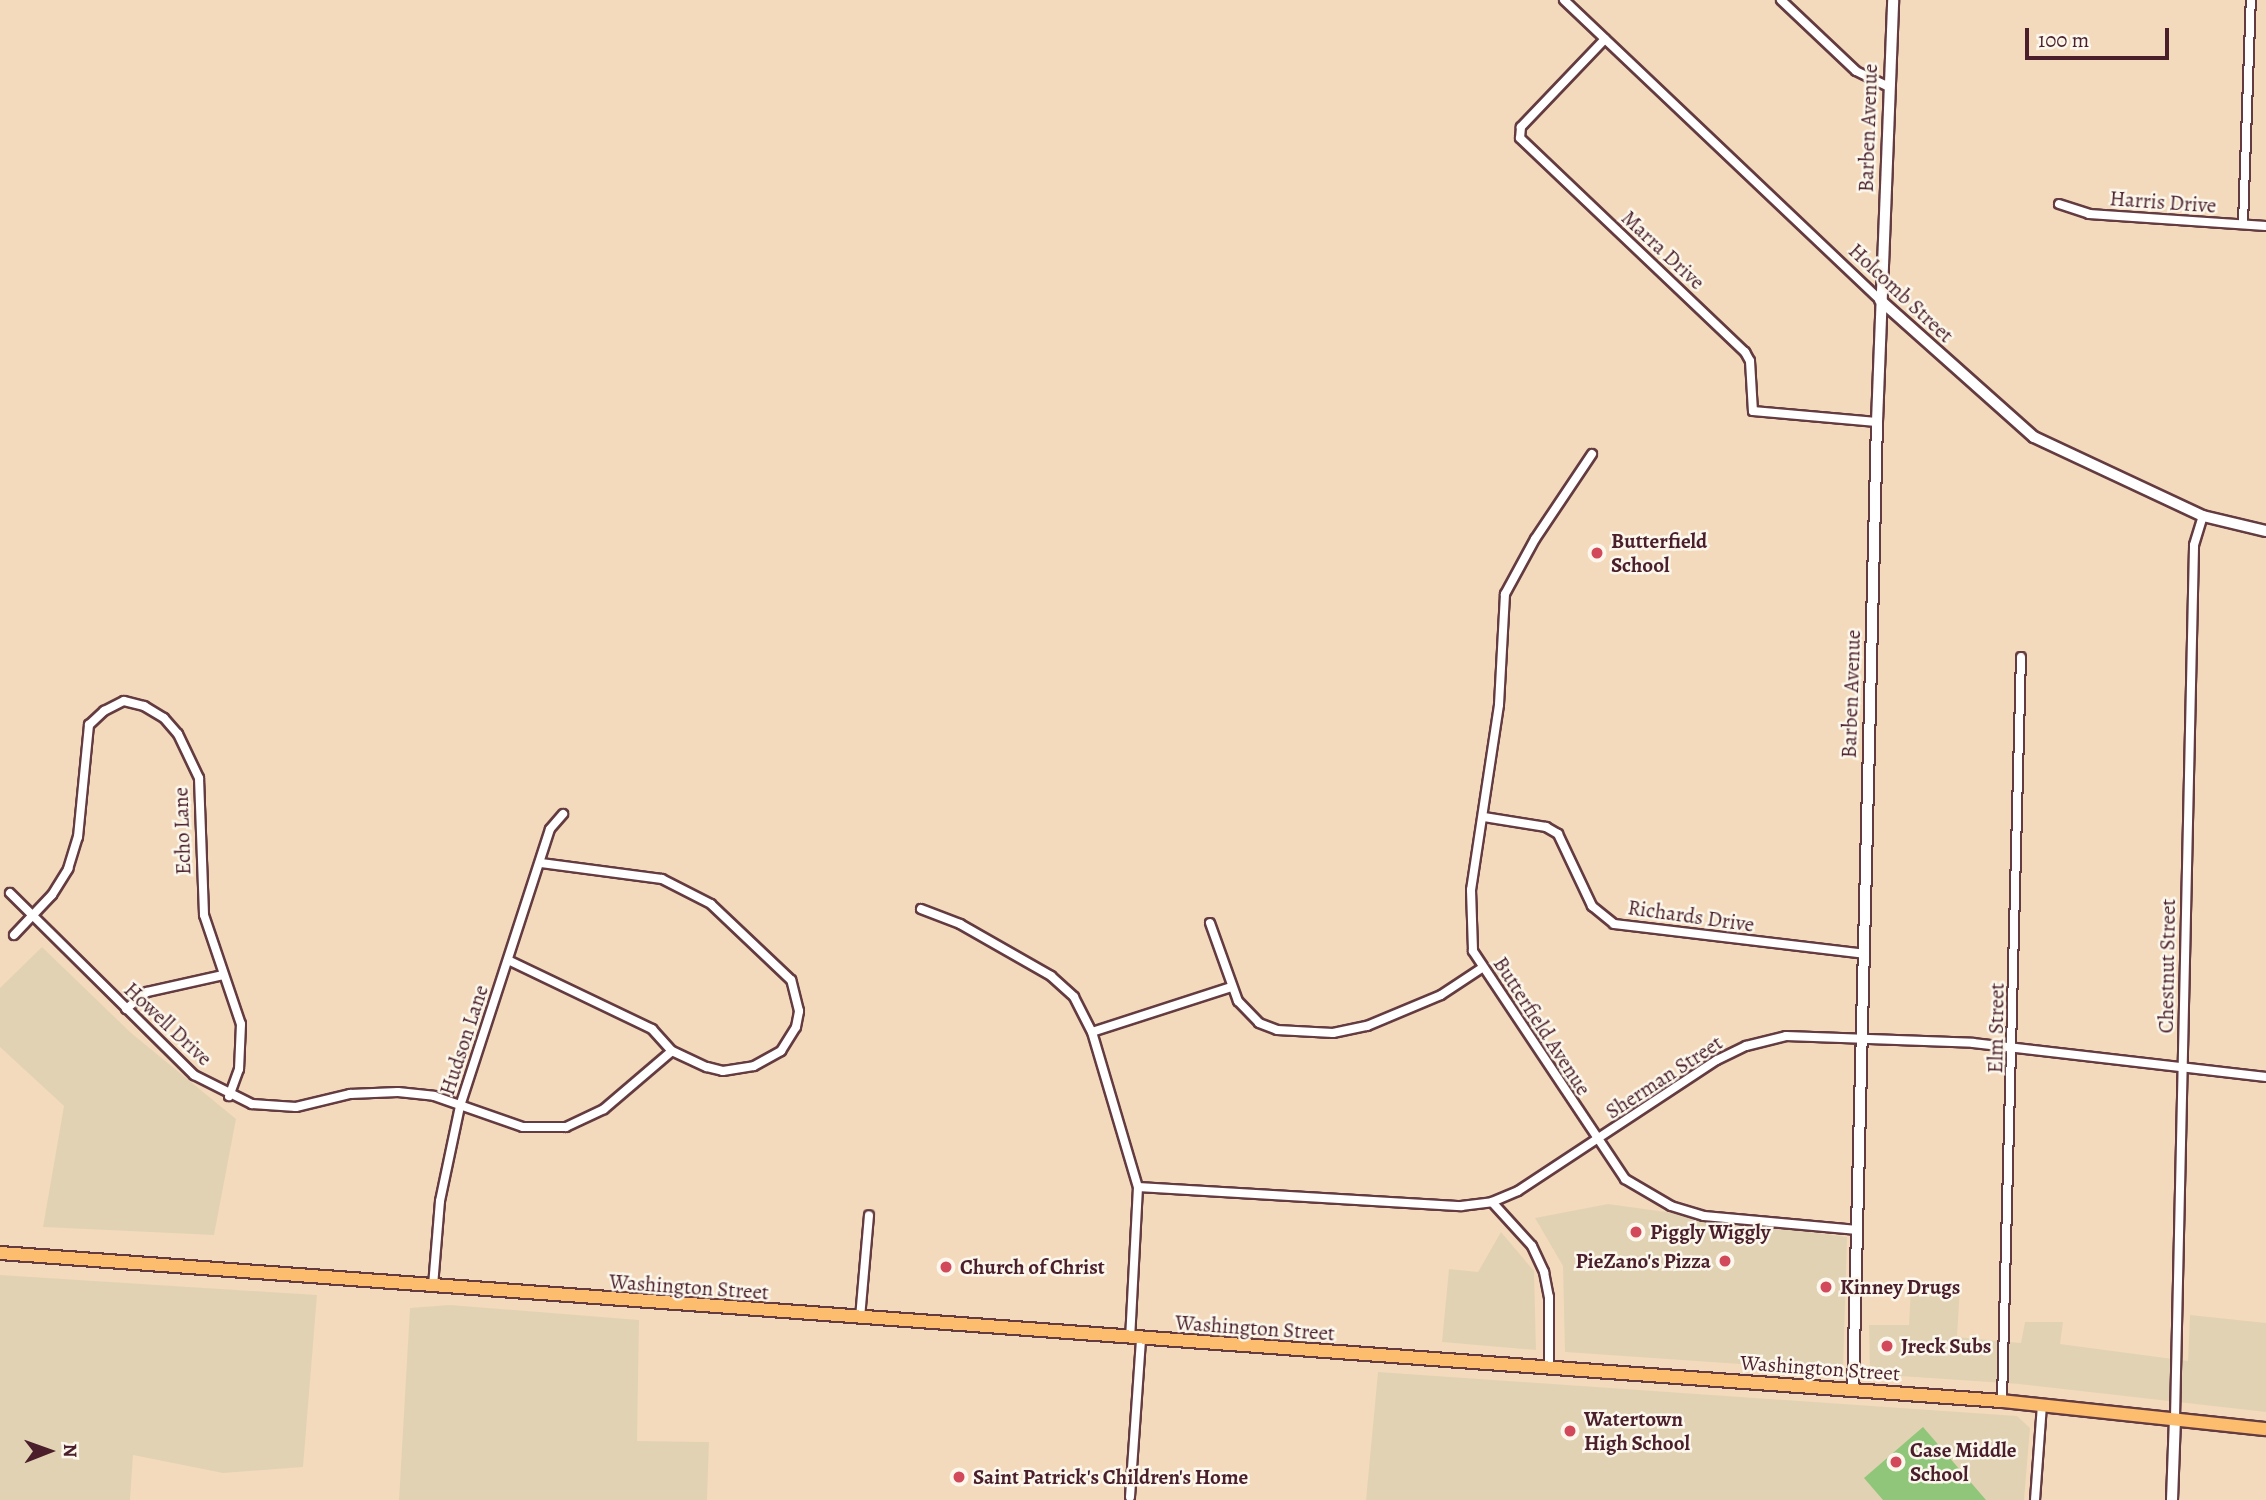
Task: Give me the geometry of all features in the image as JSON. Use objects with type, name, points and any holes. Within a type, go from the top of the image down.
[{"type":"main road","name":"Washington Street","points":[[0,1253],[2042,1404],[2266,1429]]},
{"type":"street","name":"Holcomb Street","points":[[1564,0],[1880,300],[2021,428],[2203,516],[2266,531]]},
{"type":"street","points":[[1781,0],[1856,71],[1889,88]]},
{"type":"street","name":"Barben Avenue","points":[[1853,1390],[1880,300],[1893,0]]},
{"type":"street","points":[[2243,224],[2250,0]]},
{"type":"street","name":"Marra Drive","points":[[1605,39],[1521,127],[1520,138],[1745,352],[1750,361],[1753,411],[1877,422]]},
{"type":"street","name":"Harris Drive","points":[[2059,204],[2089,214],[2266,226]]},
{"type":"street","name":"Butterfield Avenue","points":[[1592,454],[1535,539],[1505,594],[1499,705],[1469,907],[1471,942],[1482,968],[1625,1180],[1671,1206],[1743,1222],[1857,1230]]},
{"type":"street","name":"Chestnut Street","points":[[2175,1419],[2194,545],[2203,516]]},
{"type":"street","name":"Elm Street","points":[[2002,1401],[2021,657]]},
{"type":"street","name":"Echo Lane","points":[[14,934],[32,918],[68,869],[78,837],[89,725],[124,701],[144,706],[164,718],[178,734],[199,778],[204,915],[241,1024],[239,1069],[229,1096]]},
{"type":"street","name":"Hudson Lane","points":[[433,1286],[440,1201],[460,1106],[550,829],[563,814]]},
{"type":"street","name":"Richards Drive","points":[[1484,817],[1546,827],[1558,834],[1592,906],[1614,924],[1864,954]]},
{"type":"street","points":[[508,960],[652,1029],[672,1051],[723,1071],[754,1066],[770,1059],[790,1040],[796,1027],[799,1011],[791,980],[711,904],[662,879],[541,863]]},
{"type":"street","name":"Howell Drive","points":[[10,893],[32,918],[194,1075],[229,1096],[275,1108],[350,1094],[398,1092],[434,1096],[523,1127],[566,1127],[604,1110],[672,1051]]},
{"type":"street","points":[[921,909],[960,924],[1051,976],[1074,997],[1092,1032],[1138,1187],[1130,1497]]},
{"type":"street","points":[[1210,923],[1231,988],[1259,1023],[1277,1030],[1333,1033],[1386,1020],[1441,995],[1482,968]]},
{"type":"street","points":[[126,1009],[147,992],[223,975]]},
{"type":"street","points":[[1092,1032],[1231,988]]},
{"type":"street","name":"Sherman Street","points":[[1138,1187],[1461,1206],[1493,1202],[1518,1191],[1746,1046],[1786,1036],[2012,1048],[2266,1077]]},
{"type":"street","points":[[1493,1202],[1532,1246],[1544,1272],[1549,1297],[1549,1368]]},
{"type":"street","points":[[859,1318],[869,1215]]},
{"type":"street","points":[[2035,1500],[2042,1404]]},
{"type":"street","points":[[2172,1500],[2175,1419]]},
{"type":"shaded area","points":[[42,947],[130,1032],[236,1119],[214,1235],[43,1227],[64,1106],[0,1047],[0,988]]},
{"type":"shaded area","points":[[1608,1204],[1847,1237],[1843,1371],[1565,1352],[1563,1266],[1535,1218]]},
{"type":"shaded area","points":[[1501,1232],[1534,1271],[1536,1350],[1442,1342],[1449,1269],[1478,1272]]},
{"type":"shaded area","points":[[0,1275],[317,1295],[303,1467],[223,1473],[133,1455],[130,1500],[0,1500]]},
{"type":"shaded area","points":[[1911,1287],[1960,1287],[1957,1337],[2021,1343],[2025,1322],[2063,1322],[2060,1344],[2188,1361],[2190,1315],[2266,1323],[2266,1412],[2019,1384],[1870,1374],[1869,1325],[1909,1325]]},
{"type":"shaded area","points":[[450,1305],[639,1320],[637,1441],[709,1442],[707,1500],[399,1500],[410,1308]]},
{"type":"shaded area","name":"Watertown High School","points":[[1378,1372],[2017,1416],[2030,1428],[2024,1500],[1366,1500]]},
{"type":"green space","points":[[1923,1427],[1986,1500],[1883,1500],[1864,1478]]},
{"type":"place","name":"Butterfield School","points":[[1597,553]]},
{"type":"place","name":"Piggly Wiggly","points":[[1636,1232]]},
{"type":"place","name":"PieZano's Pizza","points":[[1725,1261]]},
{"type":"place","name":"Church of Christ","points":[[946,1267]]},
{"type":"place","name":"Kinney Drugs","points":[[1826,1287]]},
{"type":"place","name":"Jreck Subs","points":[[1887,1346]]},
{"type":"place","name":"Watertown High School","points":[[1570,1431]]},
{"type":"place","name":"Case Middle School","points":[[1896,1462]]},
{"type":"place","name":"Saint Patrick's Children's Home","points":[[959,1477]]}]
